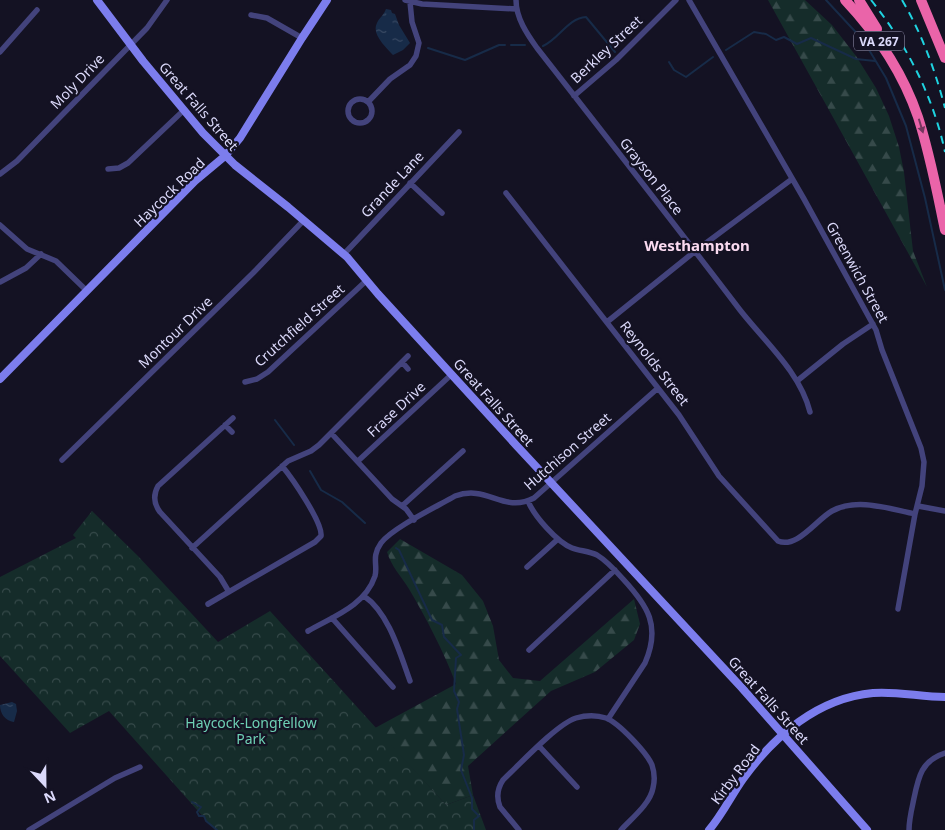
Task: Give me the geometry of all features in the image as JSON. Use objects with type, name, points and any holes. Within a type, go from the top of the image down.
[{"type":"highway","name":"VA 267","points":[[845,0],[876,37],[906,88],[925,141],[945,230]]},
{"type":"highway","points":[[859,0],[890,49],[906,88]]},
{"type":"highway","points":[[921,0],[945,58]]},
{"type":"highway","points":[[925,0],[929,18]]},
{"type":"main road","name":"Great Falls Street","points":[[97,0],[130,45],[203,133],[226,156],[344,254],[551,483],[657,595],[867,830]]},
{"type":"main road","name":"Haycock Road","points":[[0,379],[195,181],[226,156],[251,122],[327,0]]},
{"type":"main road","name":"Kirby Road","points":[[712,829],[743,778],[795,724],[819,709],[855,696],[882,692],[945,696]]},
{"type":"street","name":"Moly Drive","points":[[0,174],[17,161],[147,28],[168,0]]},
{"type":"street","name":"Grayson Place","points":[[516,0],[516,9],[525,30],[537,48],[694,252],[797,380],[807,400],[810,412]]},
{"type":"street","name":"Berkley Street","points":[[574,96],[616,60],[676,0]]},
{"type":"street","name":"Greenwich Street","points":[[689,0],[873,324],[923,453],[924,471],[898,609]]},
{"type":"street","points":[[368,102],[390,79],[410,65],[416,56],[419,43],[408,1],[422,4],[516,9]]},
{"type":"street","points":[[0,52],[37,10]]},
{"type":"street","points":[[251,15],[267,18],[302,38]]},
{"type":"street","points":[[360,99],[368,102],[372,112],[369,120],[362,124],[351,120],[348,113],[349,105],[360,99]]},
{"type":"street","points":[[108,169],[119,168],[128,163],[184,110]]},
{"type":"street","name":"Grande Lane","points":[[344,254],[459,132]]},
{"type":"street","points":[[607,322],[694,252],[792,179]]},
{"type":"street","points":[[410,183],[442,213]]},
{"type":"street","name":"Reynolds Street","points":[[506,194],[658,388],[692,433],[728,487],[778,541],[786,543],[795,541],[831,512],[846,506],[866,504],[915,514]]},
{"type":"street","name":"Montour Drive","points":[[62,460],[247,279],[304,220]]},
{"type":"street","points":[[0,225],[27,249],[56,261],[87,291]]},
{"type":"street","points":[[0,282],[26,268],[41,254]]},
{"type":"street","name":"Crutchfield Street","points":[[246,382],[257,380],[268,372],[367,280]]},
{"type":"street","points":[[797,380],[843,344],[873,324]]},
{"type":"street","points":[[192,548],[282,466],[292,458],[315,448],[408,356]]},
{"type":"street","points":[[402,362],[408,369]]},
{"type":"street","name":"Frase Drive","points":[[358,461],[452,374]]},
{"type":"street","name":"Hutchison Street","points":[[364,596],[376,575],[374,561],[380,544],[391,534],[455,496],[468,492],[483,494],[512,503],[528,501],[551,483],[658,388]]},
{"type":"street","points":[[230,592],[220,577],[158,509],[155,502],[158,486],[233,418]]},
{"type":"street","points":[[225,424],[232,432]]},
{"type":"street","points":[[331,432],[392,499],[402,506],[414,520]]},
{"type":"street","points":[[402,506],[463,451]]},
{"type":"street","points":[[208,604],[315,542],[321,536],[319,525],[296,485],[282,466]]},
{"type":"street","points":[[528,501],[535,513],[558,539],[571,548],[596,554],[615,570],[641,599],[649,616],[653,632],[652,644],[646,663],[608,719]]},
{"type":"street","points":[[918,506],[945,511]]},
{"type":"street","points":[[527,567],[558,539]]},
{"type":"street","points":[[529,650],[615,570]]},
{"type":"street","points":[[308,631],[355,604],[364,596],[374,605],[391,632],[410,682]]},
{"type":"street","points":[[332,618],[393,688]]},
{"type":"street","points":[[519,830],[500,808],[498,792],[503,780],[563,725],[576,718],[592,716],[608,719],[619,727],[644,753],[649,760],[654,774],[654,787],[650,796],[621,830]]},
{"type":"street","points":[[539,746],[577,787]]},
{"type":"street","points":[[909,830],[921,771],[931,760],[945,753]]},
{"type":"street","points":[[29,830],[115,778],[140,767]]},
{"type":"green space","points":[[768,0],[805,0],[832,25],[856,56],[876,88],[889,116],[899,147],[904,172],[913,251],[927,287]]},
{"type":"green space","name":"Haycock-Longfellow Park","points":[[92,511],[138,556],[218,642],[270,611],[446,805],[473,795],[486,830],[215,830],[109,711],[70,733],[0,656],[0,577],[76,538],[73,535]]},
{"type":"green space","points":[[400,539],[462,575],[483,601],[493,626],[499,660],[513,678],[540,681],[634,599],[640,624],[634,640],[595,672],[551,691],[468,766],[473,795],[446,805],[375,728],[456,684],[428,623],[387,552]]},
{"type":"water","points":[[386,9],[391,10],[395,14],[399,25],[410,43],[403,50],[393,55],[380,40],[376,32],[377,23]]},
{"type":"water","points":[[12,702],[16,704],[17,711],[14,722],[2,714],[0,708],[0,705]]},
{"type":"waterway","points":[[826,0],[863,40],[886,78],[906,126],[925,198],[945,290]]},
{"type":"waterway","points":[[543,46],[574,21],[586,17],[615,52]]},
{"type":"waterway","points":[[726,50],[754,32],[766,34],[776,40],[784,37],[797,44],[811,38],[856,59],[875,61]]},
{"type":"waterway","points":[[428,48],[465,60],[499,45],[505,45]]},
{"type":"waterway","points":[[511,45],[525,45]]},
{"type":"waterway","points":[[669,62],[674,70],[686,77],[713,57]]},
{"type":"waterway","points":[[275,420],[294,445]]},
{"type":"waterway","points":[[310,471],[321,490],[342,502],[365,523]]},
{"type":"waterway","points":[[396,548],[399,550],[432,620],[442,625],[444,637],[461,655],[456,658],[454,691],[459,702],[457,709],[464,755],[461,770],[472,798],[472,809],[479,816],[474,820],[474,830]]},
{"type":"waterway","points":[[192,802],[201,807],[197,812],[199,816],[204,816],[206,821],[217,830]]},
{"type":"railway","points":[[871,0],[896,35],[917,72],[926,91],[945,152]]},
{"type":"railway","points":[[902,0],[927,52],[945,108]]},
{"type":"district","name":"Westhampton","points":[[697,245]]}]
